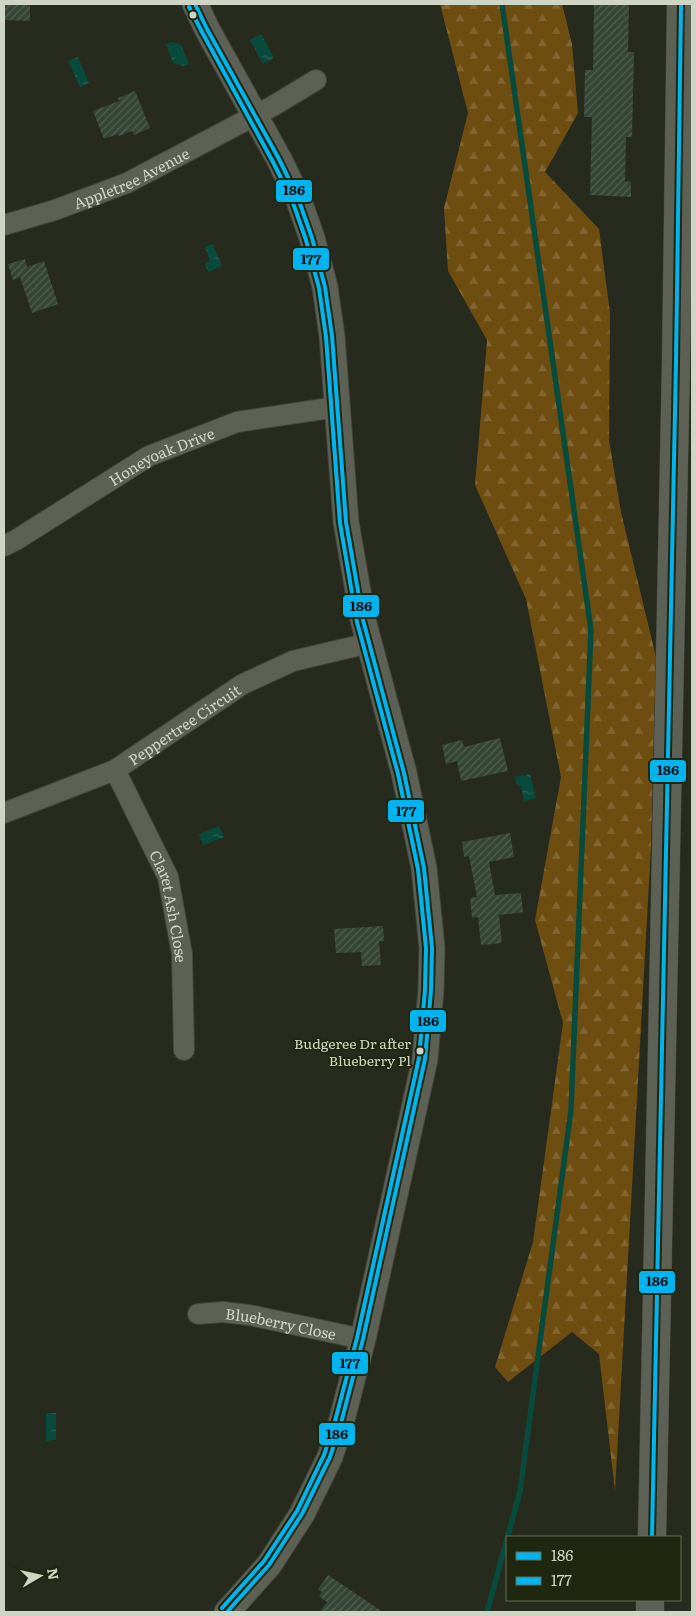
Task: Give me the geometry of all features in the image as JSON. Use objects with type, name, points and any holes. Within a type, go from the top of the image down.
[{"type":"main road","points":[[652,1536],[676,363],[681,4]]},
{"type":"street","points":[[196,4],[207,29],[279,159],[298,198],[312,238],[324,287],[332,336],[346,522],[369,643],[404,773],[424,868],[432,948],[431,990],[425,1059],[363,1339],[330,1457],[306,1507],[269,1565],[227,1612]]},
{"type":"street","name":"Appletree Avenue","points":[[4,226],[55,210],[127,183],[316,80]]},
{"type":"street","name":"Honeyoak Drive","points":[[4,546],[149,456],[237,422],[337,407]]},
{"type":"street","name":"Peppertree Circuit","points":[[4,813],[115,770],[242,684],[293,661],[369,643]]},
{"type":"street","name":"Claret Ash Close","points":[[115,770],[168,878],[182,954],[184,1050]]},
{"type":"street","name":"Blueberry Close","points":[[198,1314],[222,1312],[249,1315],[363,1339]]},
{"type":"green space","points":[[440,4],[562,4],[572,44],[578,113],[545,172],[599,229],[610,313],[609,440],[621,512],[656,657],[651,847],[615,1491],[599,1354],[572,1332],[508,1382],[495,1367],[533,1242],[563,1023],[535,920],[561,777],[526,599],[475,485],[487,340],[448,271],[444,208],[468,113]]},
{"type":"water","points":[[261,34],[274,58],[263,64],[250,40]]},
{"type":"water","points":[[172,42],[181,45],[189,64],[183,66],[173,63],[166,44]]},
{"type":"water","points":[[78,57],[89,83],[80,87],[68,61]]},
{"type":"water","points":[[213,244],[222,266],[208,272],[205,264],[210,261],[205,247]]},
{"type":"water","points":[[530,774],[536,798],[524,801],[521,786],[517,786],[515,777]]},
{"type":"water","points":[[219,826],[224,837],[203,845],[199,834]]},
{"type":"water","points":[[46,1413],[56,1413],[56,1440],[46,1441]]},
{"type":"building","points":[[4,4],[30,4],[30,21],[4,20]]},
{"type":"building","points":[[594,4],[629,4],[628,52],[634,52],[632,137],[626,137],[625,181],[631,182],[631,197],[590,195],[592,117],[584,117],[585,70],[593,70]]},
{"type":"building","points":[[135,91],[150,128],[134,135],[132,131],[104,139],[93,111],[119,101],[118,98]]},
{"type":"building","points":[[25,259],[27,267],[44,261],[58,304],[32,313],[20,277],[13,280],[8,264]]},
{"type":"building","points":[[500,738],[508,771],[461,781],[457,761],[446,764],[442,745],[462,740],[464,747]]},
{"type":"building","points":[[510,833],[514,857],[489,862],[495,895],[521,893],[523,912],[499,915],[502,943],[481,945],[478,917],[472,918],[470,898],[477,897],[469,856],[464,857],[462,842]]},
{"type":"building","points":[[383,926],[384,941],[379,941],[381,965],[362,966],[361,952],[336,953],[334,929]]},
{"type":"building","points":[[328,1575],[383,1612],[320,1612],[327,1602],[319,1596],[322,1592],[318,1589]]},
{"type":"waterway","points":[[502,4],[591,630],[571,1110],[520,1491],[508,1536]]},
{"type":"waterway","points":[[487,1612],[506,1542]]},
{"type":"transit line","name":"186","points":[[195,4],[279,159],[298,198],[312,238],[325,287],[332,336],[346,522],[363,620],[404,773],[424,868],[432,948],[431,990],[425,1059],[363,1339],[341,1423],[330,1457],[302,1514],[269,1565],[227,1612]]},
{"type":"transit line","name":"186","points":[[652,1536],[676,363],[681,4]]},
{"type":"transit line","name":"177","points":[[189,7],[292,200],[306,240],[319,288],[326,337],[340,523],[357,622],[398,774],[418,869],[426,948],[425,990],[419,1058],[357,1338],[335,1421],[324,1455],[297,1511],[264,1561],[222,1608]]},
{"type":"place","name":"Budgeree Dr after Blueberry Pl","points":[[420,1051]]}]
